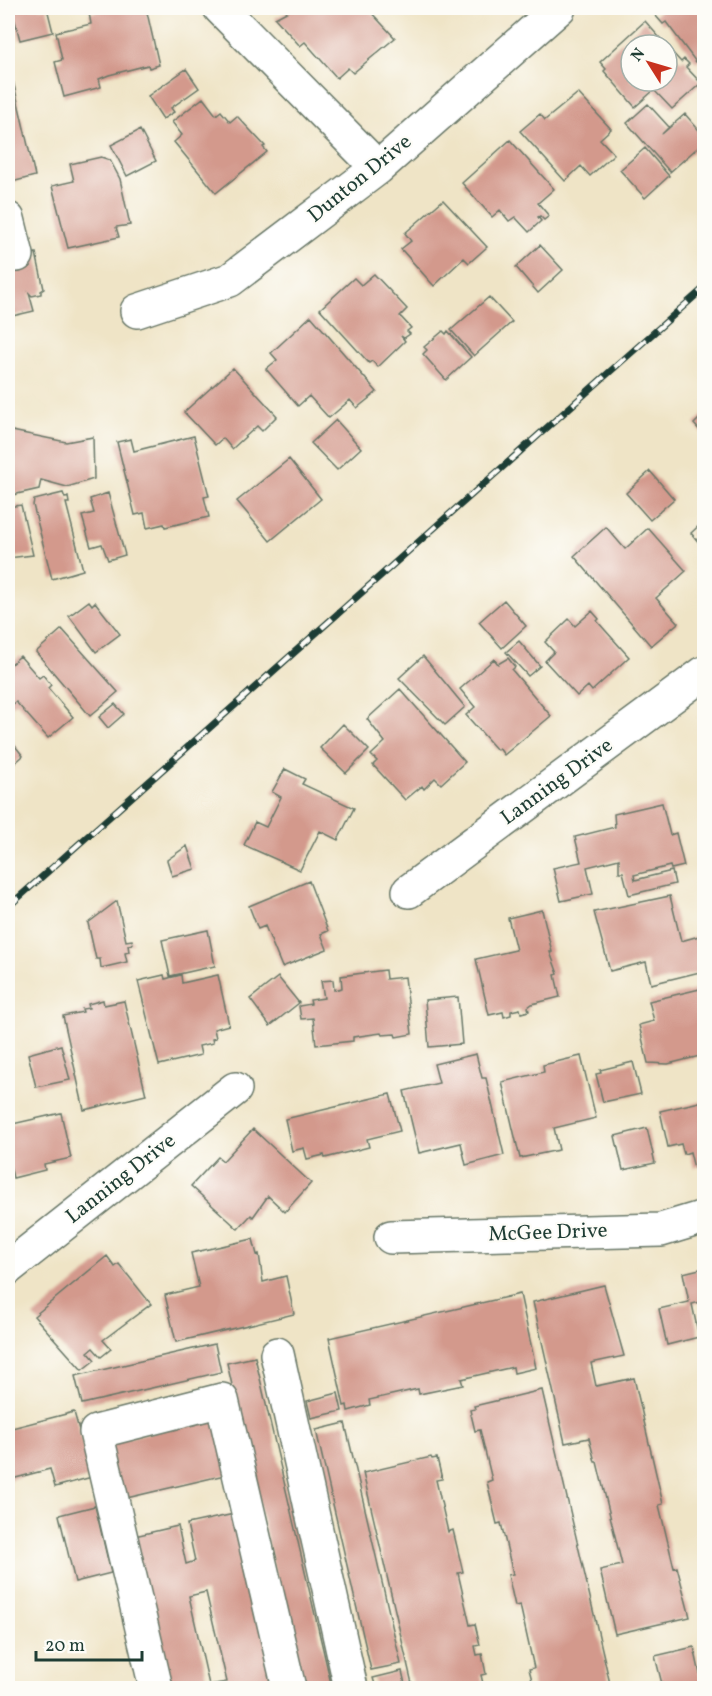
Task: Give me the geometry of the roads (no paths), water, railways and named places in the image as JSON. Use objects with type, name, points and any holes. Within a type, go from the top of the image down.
[{"type":"street","points":[[220,8],[378,168]]},
{"type":"street","name":"Dunton Drive","points":[[137,310],[230,280],[378,168],[559,8]]},
{"type":"street","points":[[8,219],[17,255]]},
{"type":"street","name":"Lanning Drive","points":[[409,891],[700,686]]},
{"type":"street","name":"Lanning Drive","points":[[8,1268],[235,1089]]},
{"type":"street","name":"McGee Drive","points":[[391,1237],[661,1230],[705,1217]]},
{"type":"street","points":[[277,1354],[351,1689]]},
{"type":"street","points":[[156,1689],[96,1432],[222,1401],[289,1689]]},
{"type":"railway","points":[[8,907],[704,288]]}]
